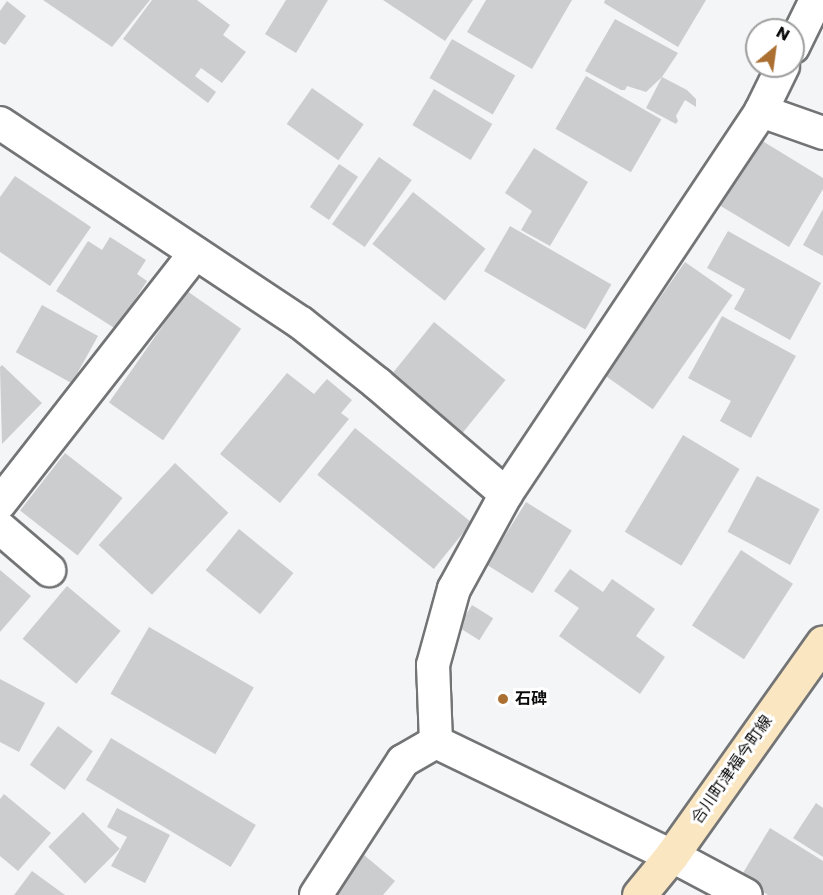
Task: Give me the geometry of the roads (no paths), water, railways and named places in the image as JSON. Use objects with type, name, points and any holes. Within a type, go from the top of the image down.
[{"type":"street","points":[[805,22],[816,0]]},
{"type":"street","points":[[436,742],[433,665],[454,589],[506,494],[761,111],[777,78]]},
{"type":"street","points":[[761,111],[823,132]]},
{"type":"street","points":[[0,123],[301,323],[378,384],[506,494]]},
{"type":"street","points":[[0,503],[195,253]]},
{"type":"street","points":[[0,528],[49,570]]},
{"type":"street","name":"合川町津福今町線","points":[[639,895],[671,856],[823,642]]},
{"type":"street","points":[[436,742],[746,895]]},
{"type":"street","points":[[316,895],[403,761],[436,742]]},
{"type":"place","name":"石碑","points":[[503,699]]}]
